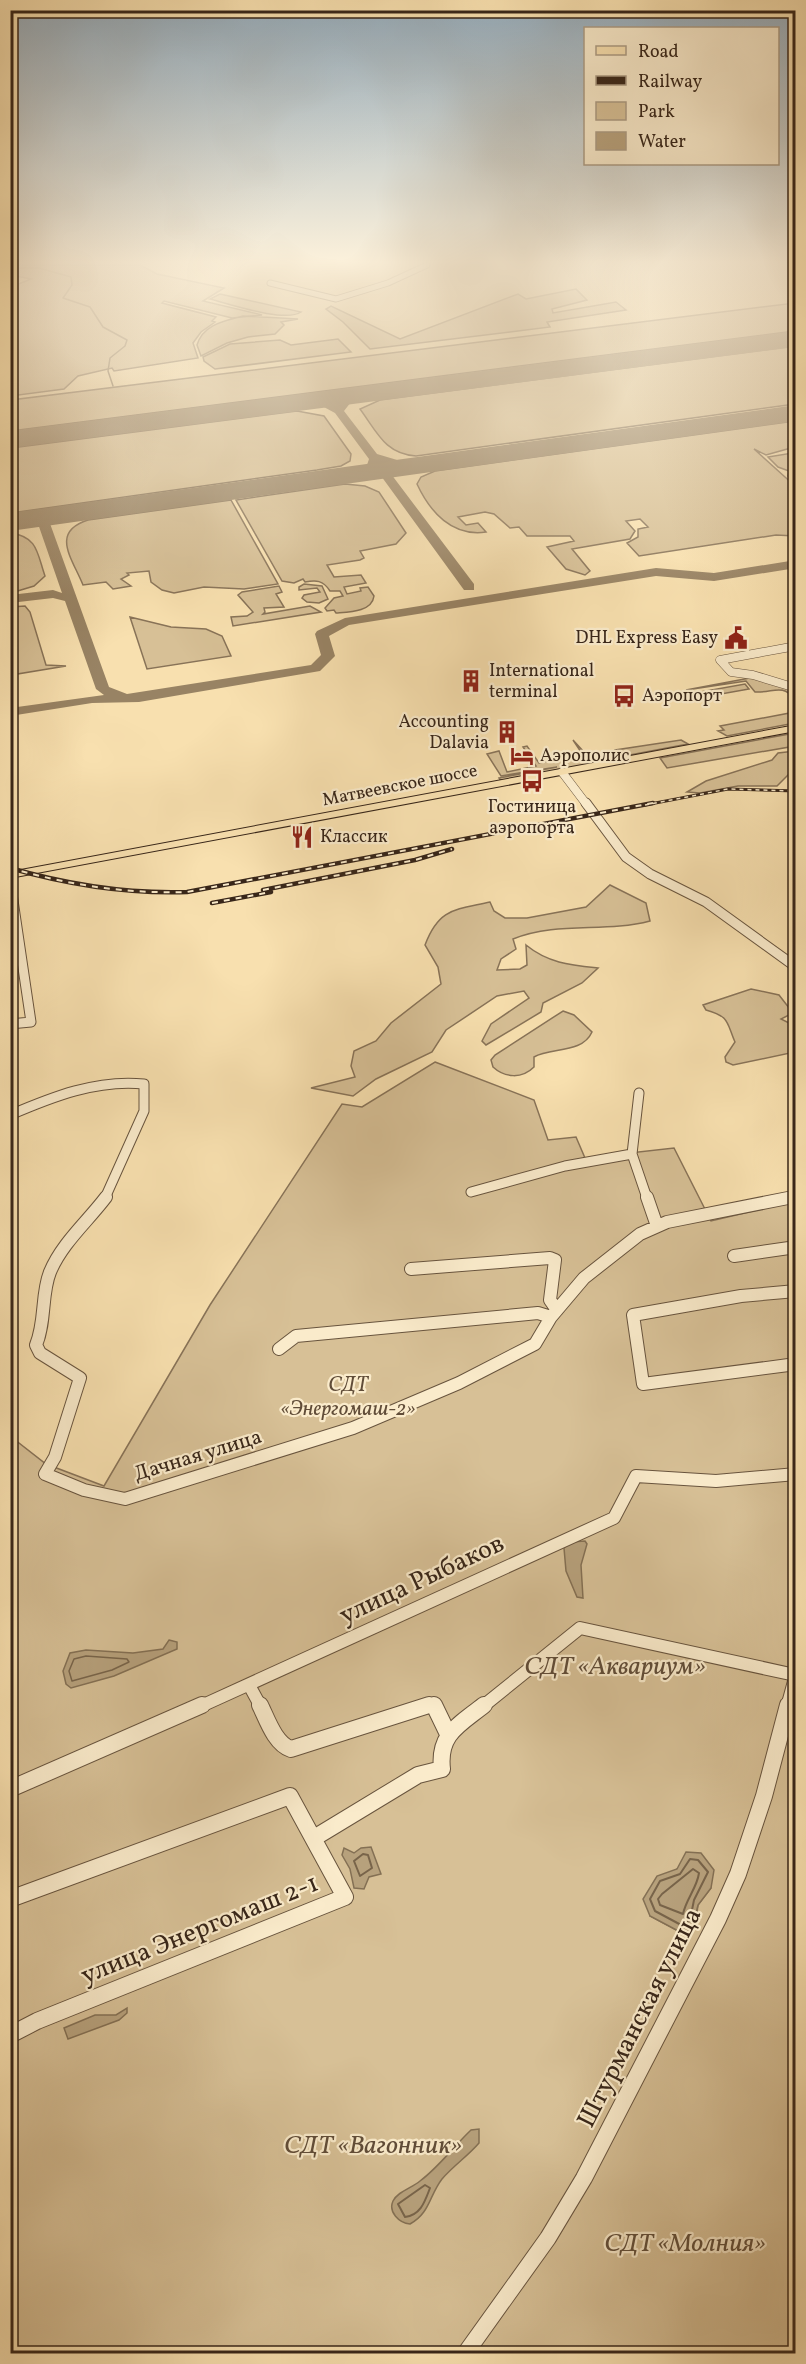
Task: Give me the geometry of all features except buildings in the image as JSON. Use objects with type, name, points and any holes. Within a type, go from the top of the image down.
[{"type":"main road","name":"Матвеевское шоссе","points":[[10,875],[795,728]]},
{"type":"street","points":[[795,646],[720,660],[731,672],[753,675],[795,688]]},
{"type":"street","points":[[562,772],[626,857],[650,874],[706,902],[795,967]]},
{"type":"street","points":[[10,880],[31,1022],[10,1024]]},
{"type":"street","name":"Дачная улица","points":[[10,1115],[63,1093],[126,1082],[144,1084],[144,1111],[110,1191],[92,1216],[60,1252],[47,1278],[44,1323],[36,1349],[80,1378],[55,1457],[45,1474],[66,1485],[99,1496],[125,1498],[200,1473],[257,1459],[353,1428],[459,1383],[535,1344],[554,1314],[584,1278],[640,1234],[657,1226],[795,1196]]},
{"type":"street","points":[[639,1093],[632,1154],[657,1226]]},
{"type":"street","points":[[471,1192],[565,1166],[632,1154]]},
{"type":"street","points":[[734,1256],[795,1247]]},
{"type":"street","points":[[279,1349],[296,1336],[538,1313],[554,1314],[550,1298],[556,1266],[555,1260],[550,1258],[411,1269]]},
{"type":"street","points":[[795,1291],[741,1296],[633,1315],[643,1384],[795,1364]]},
{"type":"street","name":"улица Рыбаков","points":[[10,1789],[249,1685],[614,1518],[636,1476],[716,1481],[795,1474]]},
{"type":"street","points":[[10,1899],[290,1796],[314,1838],[418,1775],[442,1770],[440,1754],[448,1734],[582,1627],[795,1675]]},
{"type":"street","name":"Штурманская улица","points":[[465,2354],[548,2238],[584,2178],[718,1919],[738,1874],[764,1796],[795,1675]]},
{"type":"street","points":[[249,1685],[279,1741],[284,1747],[291,1749],[433,1704],[448,1734]]},
{"type":"street","name":"улица Энергомаш 2-1","points":[[10,2035],[345,1897],[314,1838]]},
{"type":"green space","points":[[11,375],[81,375],[64,389],[11,396]]},
{"type":"green space","points":[[210,375],[448,375],[11,431],[11,400]]},
{"type":"green space","points":[[570,375],[795,375],[795,404],[416,456],[405,454],[389,446],[360,409],[380,400]]},
{"type":"green space","points":[[297,411],[324,416],[351,454],[350,461],[341,466],[317,470],[11,513],[11,448]]},
{"type":"green space","points":[[795,421],[795,482],[788,476],[789,471],[778,467],[768,457],[793,453],[791,448],[766,455],[754,449],[795,486],[795,536],[776,535],[639,556],[627,543],[638,537],[638,529],[648,527],[640,519],[626,521],[635,531],[630,539],[572,549],[590,571],[585,575],[566,569],[547,547],[574,541],[570,536],[527,536],[519,527],[510,528],[494,514],[485,512],[458,517],[466,525],[478,523],[486,532],[463,531],[436,513],[417,484],[421,477],[435,471]]},
{"type":"green space","points":[[345,484],[365,486],[379,492],[406,533],[396,544],[360,551],[364,558],[360,560],[327,565],[334,577],[361,575],[366,583],[344,587],[347,594],[368,587],[374,596],[365,608],[336,613],[334,610],[327,611],[325,608],[334,598],[343,596],[340,591],[330,591],[325,585],[316,581],[305,582],[303,579],[294,583],[282,581],[236,500]]},
{"type":"green space","points":[[231,500],[278,584],[244,589],[204,587],[174,593],[162,590],[151,582],[149,571],[127,573],[129,575],[121,579],[131,586],[113,589],[106,582],[83,585],[67,547],[70,531],[76,525],[88,520]]},
{"type":"green space","points":[[11,533],[32,542],[45,576],[34,586],[11,593]]},
{"type":"green space","points":[[304,584],[322,586],[328,599],[319,603],[307,602],[302,598],[304,595],[320,592],[317,588],[299,590],[299,587]]},
{"type":"green space","points":[[279,586],[282,592],[276,594],[284,607],[264,608],[263,614],[310,606],[321,612],[233,626],[231,617],[247,616],[253,612],[238,595],[242,592]]},
{"type":"green space","points":[[25,606],[30,612],[46,665],[66,666],[11,675],[11,607]]},
{"type":"green space","points":[[130,617],[171,627],[206,629],[222,636],[231,656],[147,669]]},
{"type":"green space","points":[[755,677],[793,689],[795,699],[786,691],[781,690],[755,692],[746,681],[686,690]]},
{"type":"green space","points":[[745,684],[749,689],[693,699],[689,694]]},
{"type":"green space","points":[[795,712],[795,723],[727,736],[718,731],[724,730],[720,726]]},
{"type":"green space","points":[[795,733],[795,746],[667,768],[660,758]]},
{"type":"green space","points":[[573,740],[595,764],[501,781],[499,778],[557,767],[501,776],[487,754],[499,751],[507,772],[536,766],[523,747],[527,746],[539,763],[583,755]]},
{"type":"green space","points":[[681,740],[688,744],[614,758],[609,756],[615,750]]},
{"type":"green space","points":[[795,751],[795,768],[777,786],[738,786],[700,793],[687,792],[706,781],[772,760],[778,753]]},
{"type":"green space","points":[[610,885],[646,903],[650,921],[616,926],[547,930],[530,934],[513,939],[516,949],[501,959],[497,970],[520,969],[527,965],[526,945],[551,959],[598,968],[582,983],[543,1003],[541,1012],[486,1045],[482,1041],[491,1024],[529,998],[524,991],[497,996],[446,1030],[432,1052],[376,1079],[353,1096],[311,1088],[355,1077],[351,1066],[354,1051],[376,1041],[391,1023],[441,984],[438,967],[425,945],[430,933],[442,917],[458,909],[490,902],[494,911],[505,918],[527,918],[586,907]]},
{"type":"green space","points":[[751,989],[779,995],[793,1013],[781,1019],[795,1026],[795,1052],[733,1065],[726,1062],[725,1057],[735,1042],[728,1024],[719,1015],[706,1010],[703,1005]]},
{"type":"green space","points":[[563,1011],[574,1015],[592,1032],[581,1044],[534,1057],[534,1067],[524,1074],[508,1075],[493,1067],[491,1060],[495,1055]]},
{"type":"green space","points":[[435,1062],[534,1100],[548,1140],[576,1137],[585,1158],[674,1148],[711,1221],[795,1201],[795,2353],[11,2353],[10,1436],[46,1464],[104,1486],[210,1305],[342,1104],[362,1107]],"holes":[[[677,1869],[711,1888],[698,1905],[696,1920],[682,1933],[650,1916]]]},
{"type":"water","points":[[585,1541],[587,1544],[581,1565],[583,1598],[577,1597],[566,1571],[564,1548],[571,1542]]},
{"type":"water","points":[[169,1640],[177,1642],[177,1649],[114,1676],[71,1688],[66,1684],[63,1671],[70,1653],[86,1650],[133,1653],[163,1649]]},
{"type":"water","points":[[371,1847],[381,1874],[369,1877],[364,1889],[354,1888],[350,1869],[342,1855],[344,1848],[354,1853],[361,1848]]},
{"type":"water","points":[[686,1852],[701,1853],[714,1870],[711,1888],[698,1905],[692,1930],[682,1933],[650,1916],[643,1899],[657,1876],[677,1869]]},
{"type":"water","points":[[127,2008],[127,2013],[119,2020],[68,2039],[64,2028],[95,2015],[116,2015]]},
{"type":"water","points":[[479,2129],[479,2143],[442,2179],[422,2215],[410,2224],[398,2219],[392,2209],[395,2198],[427,2175],[471,2130]]},
{"type":"waterway","points":[[109,375],[113,386]]},
{"type":"taxiway","points":[[339,411],[347,400],[366,394]]},
{"type":"taxiway","points":[[307,402],[324,403],[339,411]]},
{"type":"taxiway","points":[[339,411],[374,459]]},
{"type":"taxiway","points":[[374,459],[375,457],[391,464],[410,467]]},
{"type":"taxiway","points":[[354,474],[372,467],[374,459]]},
{"type":"taxiway","points":[[374,459],[469,587]]},
{"type":"taxiway","points":[[42,518],[71,599]]},
{"type":"taxiway","points":[[10,712],[92,699],[139,698],[315,668],[328,656],[322,634],[345,622],[656,572],[714,577],[796,564]]},
{"type":"taxiway","points":[[10,599],[53,594],[71,599]]},
{"type":"taxiway","points":[[71,599],[103,689],[124,698]]},
{"type":"runway","points":[[10,440],[513,375]]},
{"type":"runway","points":[[10,522],[796,413]]},
{"type":"railway","points":[[645,805],[728,789],[796,791]]},
{"type":"railway","points":[[10,868],[54,879],[120,890],[187,892],[653,803]]},
{"type":"railway","points":[[263,890],[415,860],[452,849]]},
{"type":"railway","points":[[212,903],[271,892]]},
{"type":"place","name":"DHL Express Easy","points":[[736,638]]},
{"type":"place","name":"International terminal","points":[[471,681]]},
{"type":"place","name":"Аэропорт","points":[[624,696]]},
{"type":"place","name":"Accounting Dalavia","points":[[507,732]]},
{"type":"place","name":"Аэрополис","points":[[522,756]]},
{"type":"place","name":"Гостиница аэропорта","points":[[532,781]]},
{"type":"place","name":"Классик","points":[[302,837]]},
{"type":"park label","name":"СДТ «Энергомаш-2»","points":[[348,1397]]},
{"type":"park label","name":"СДТ «Аквариум»","points":[[615,1667]]},
{"type":"park label","name":"СДТ «Вагонник»","points":[[373,2146]]},
{"type":"park label","name":"СДТ «Молния»","points":[[685,2244]]}]
